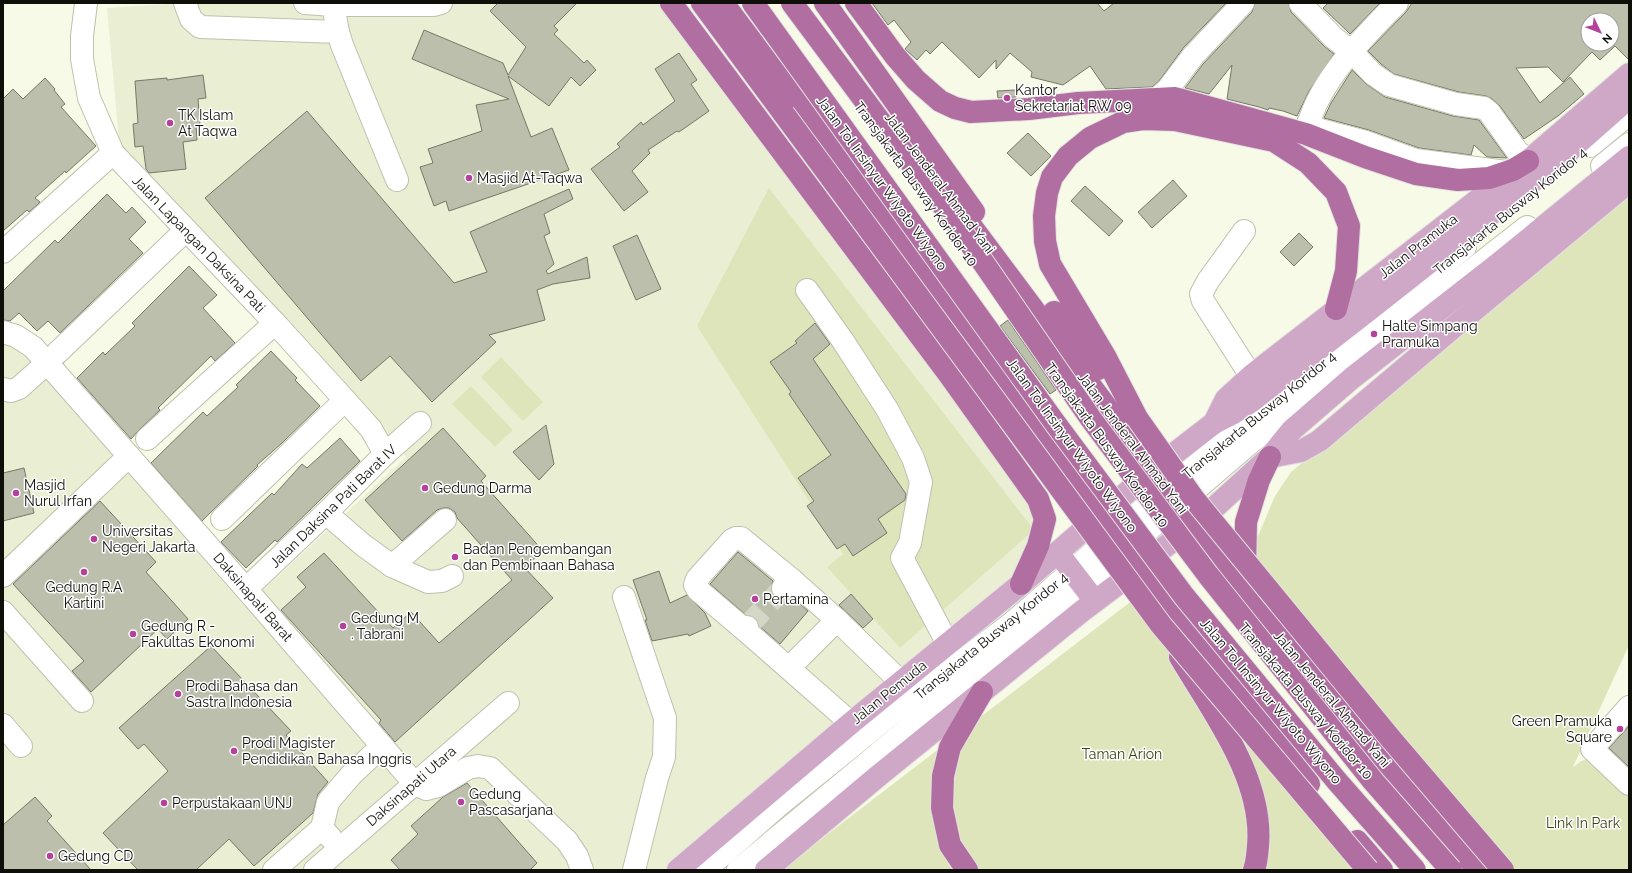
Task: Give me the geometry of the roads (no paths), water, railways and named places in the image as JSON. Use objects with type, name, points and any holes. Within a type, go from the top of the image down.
[{"type":"highway","points":[[671,3],[950,376],[1038,499],[1045,519],[1038,546],[1021,584]]},
{"type":"highway","points":[[702,3],[1161,625],[1368,870]]},
{"type":"highway","points":[[723,3],[1106,511],[1122,542],[1145,562],[1304,779],[1382,870]]},
{"type":"highway","name":"Jalan Tol Insinyur Wiyoto Wiyono","points":[[753,3],[1055,423],[1184,596],[1336,780],[1414,870]]},
{"type":"highway","name":"Jalan Tol Insinyur Wiyoto Wiyono","points":[[792,3],[956,224],[1091,418],[1208,575],[1373,781],[1452,870]]},
{"type":"highway","name":"Jalan Jenderal Ahmad Yani","points":[[806,3],[1153,470],[1262,614],[1376,753],[1478,870]]},
{"type":"highway","points":[[825,3],[975,213],[1137,418],[1199,506],[1391,739],[1503,870]]},
{"type":"highway","points":[[856,3],[894,56],[916,80],[940,100],[955,108],[971,112],[1029,109],[1078,103],[1175,98],[1307,128],[1365,157],[1416,174],[1458,180],[1489,178],[1507,172],[1528,161]]},
{"type":"highway","points":[[1137,418],[1106,358],[1050,264],[1045,240],[1044,216],[1047,193],[1052,177],[1068,156],[1090,138],[1123,122],[1144,119],[1175,120],[1274,141],[1308,163],[1336,192],[1349,226],[1346,271],[1336,309]]},
{"type":"highway","points":[[1246,592],[1244,554],[1246,522],[1259,480],[1270,457]]},
{"type":"highway","points":[[1161,625],[1242,762],[1256,803],[1259,834],[1257,863],[1254,870]]},
{"type":"highway","points":[[967,870],[950,844],[942,808],[943,776],[950,747],[982,692]]},
{"type":"main road","name":"Jalan Pramuka","points":[[1214,423],[1226,399],[1251,376],[1528,161],[1629,74]]},
{"type":"main road","name":"Jalan Pramuka","points":[[1106,511],[1153,470],[1214,423],[1232,414],[1252,401],[1563,156],[1629,98]]},
{"type":"main road","points":[[1528,161],[1563,156]]},
{"type":"main road","points":[[766,870],[878,776],[982,692],[1083,586],[1145,562],[1175,539],[1215,507],[1270,457],[1292,430],[1352,378],[1498,264],[1629,157]]},
{"type":"main road","points":[[1270,457],[1301,452],[1319,442],[1449,331],[1629,182]]},
{"type":"main road","name":"Jalan Pemuda","points":[[678,870],[851,723],[1021,584],[1106,511]]},
{"type":"main road","points":[[1058,553],[1083,586]]},
{"type":"street","name":"Jalan Lapangan Daksina Pati","points":[[86,3],[82,36],[82,60],[89,98],[113,153],[345,400],[371,429],[385,454]]},
{"type":"street","points":[[185,3],[192,19],[200,27],[338,32]]},
{"type":"street","points":[[305,3],[333,5],[434,5],[441,3]]},
{"type":"street","points":[[747,3],[948,280],[1106,511]]},
{"type":"street","name":"Transjakarta Busway Koridor 10","points":[[785,3],[922,194],[1012,314],[1175,539],[1307,705],[1452,870]]},
{"type":"street","points":[[1157,100],[1168,90],[1193,56],[1242,3]]},
{"type":"street","points":[[1300,3],[1334,38],[1352,52],[1373,74],[1389,85],[1456,104],[1484,108],[1489,112],[1517,151],[1528,161]]},
{"type":"street","points":[[1307,128],[1316,102],[1342,64],[1397,3]]},
{"type":"street","points":[[333,5],[338,32],[397,180]]},
{"type":"street","name":"Transjakarta Busway Koridor 4","points":[[738,870],[835,788],[1083,586],[1122,542],[1155,511],[1629,114]]},
{"type":"street","name":"Transjakarta Busway Koridor 4","points":[[1173,496],[1256,438],[1526,228],[1629,144]]},
{"type":"street","points":[[3,252],[113,153]]},
{"type":"street","points":[[3,389],[11,391],[19,388],[186,230]]},
{"type":"street","points":[[1244,232],[1208,281],[1201,294],[1203,302],[1251,376]]},
{"type":"street","points":[[807,290],[843,341],[887,409],[913,458],[921,482],[910,543],[902,558],[948,644]]},
{"type":"street","points":[[147,439],[275,324]]},
{"type":"street","name":"Daksinapati Barat","points":[[3,332],[16,336],[52,358],[129,456],[414,784]]},
{"type":"street","points":[[222,519],[345,400]]},
{"type":"street","name":"Jalan Daksina Pati Barat IV","points":[[246,589],[326,513],[385,454],[420,423]]},
{"type":"street","points":[[3,576],[129,456]]},
{"type":"street","points":[[326,513],[392,566],[428,582],[442,581],[452,576]]},
{"type":"street","points":[[392,566],[444,520]]},
{"type":"street","points":[[851,723],[746,629],[698,590],[695,585],[696,579],[732,540],[741,538],[787,584],[837,620],[900,682]]},
{"type":"street","name":"Transjakarta Busway Koridor 10","points":[[1145,562],[1410,870]]},
{"type":"street","name":"Transjakarta Busway Koridor 4","points":[[705,870],[778,806],[888,717],[1012,623],[1083,586]]},
{"type":"street","points":[[624,597],[665,718],[664,757],[657,778],[634,870]]},
{"type":"street","points":[[3,612],[82,701]]},
{"type":"street","points":[[789,668],[837,620]]},
{"type":"street","name":"Daksinapati Utara","points":[[315,870],[508,703]]},
{"type":"street","points":[[1629,707],[1592,749],[1629,784]]},
{"type":"street","points":[[3,725],[21,746]]},
{"type":"street","points":[[274,870],[322,828],[328,802],[351,775],[382,746]]},
{"type":"street","points":[[414,784],[426,789],[438,786],[468,768],[478,766],[490,768],[566,841],[577,856],[582,870]]},
{"type":"street","points":[[322,828],[339,848]]},
{"type":"tunnel","points":[[747,627],[783,588]]},
{"type":"place","name":"Kantor Sekretariat RW 09","points":[[1007,98]]},
{"type":"place","name":"TK Islam At Taqwa","points":[[170,123]]},
{"type":"place","name":"Masjid At-Taqwa","points":[[469,178]]},
{"type":"place","name":"Halte Simpang Pramuka","points":[[1374,334]]},
{"type":"place","name":"Gedung Darma","points":[[425,488]]},
{"type":"place","name":"Masjid Nurul Irfan","points":[[16,493]]},
{"type":"place","name":"Universitas Negeri Jakarta","points":[[94,539]]},
{"type":"place","name":"Badan Pengembangan dan Pembinaan Bahasa","points":[[455,557]]},
{"type":"place","name":"Gedung R.A Kartini","points":[[84,572]]},
{"type":"place","name":"Pertamina","points":[[755,599]]},
{"type":"place","name":"Gedung M . Tabrani","points":[[343,626]]},
{"type":"place","name":"Gedung R - Fakultas Ekonomi","points":[[133,634]]},
{"type":"place","name":"Prodi Bahasa dan Sastra Indonesia","points":[[178,694]]},
{"type":"place","name":"Green Pramuka Square","points":[[1620,729]]},
{"type":"place","name":"Prodi Magister Pendidikan Bahasa Inggris","points":[[234,751]]},
{"type":"place","name":"Gedung Pascasarjana","points":[[461,802]]},
{"type":"place","name":"Perpustakaan UNJ","points":[[164,803]]},
{"type":"place","name":"Gedung CD","points":[[50,856]]},
{"type":"park label","name":"Taman Arion","points":[[1122,754]]},
{"type":"park label","name":"Link In Park","points":[[1583,823]]}]
